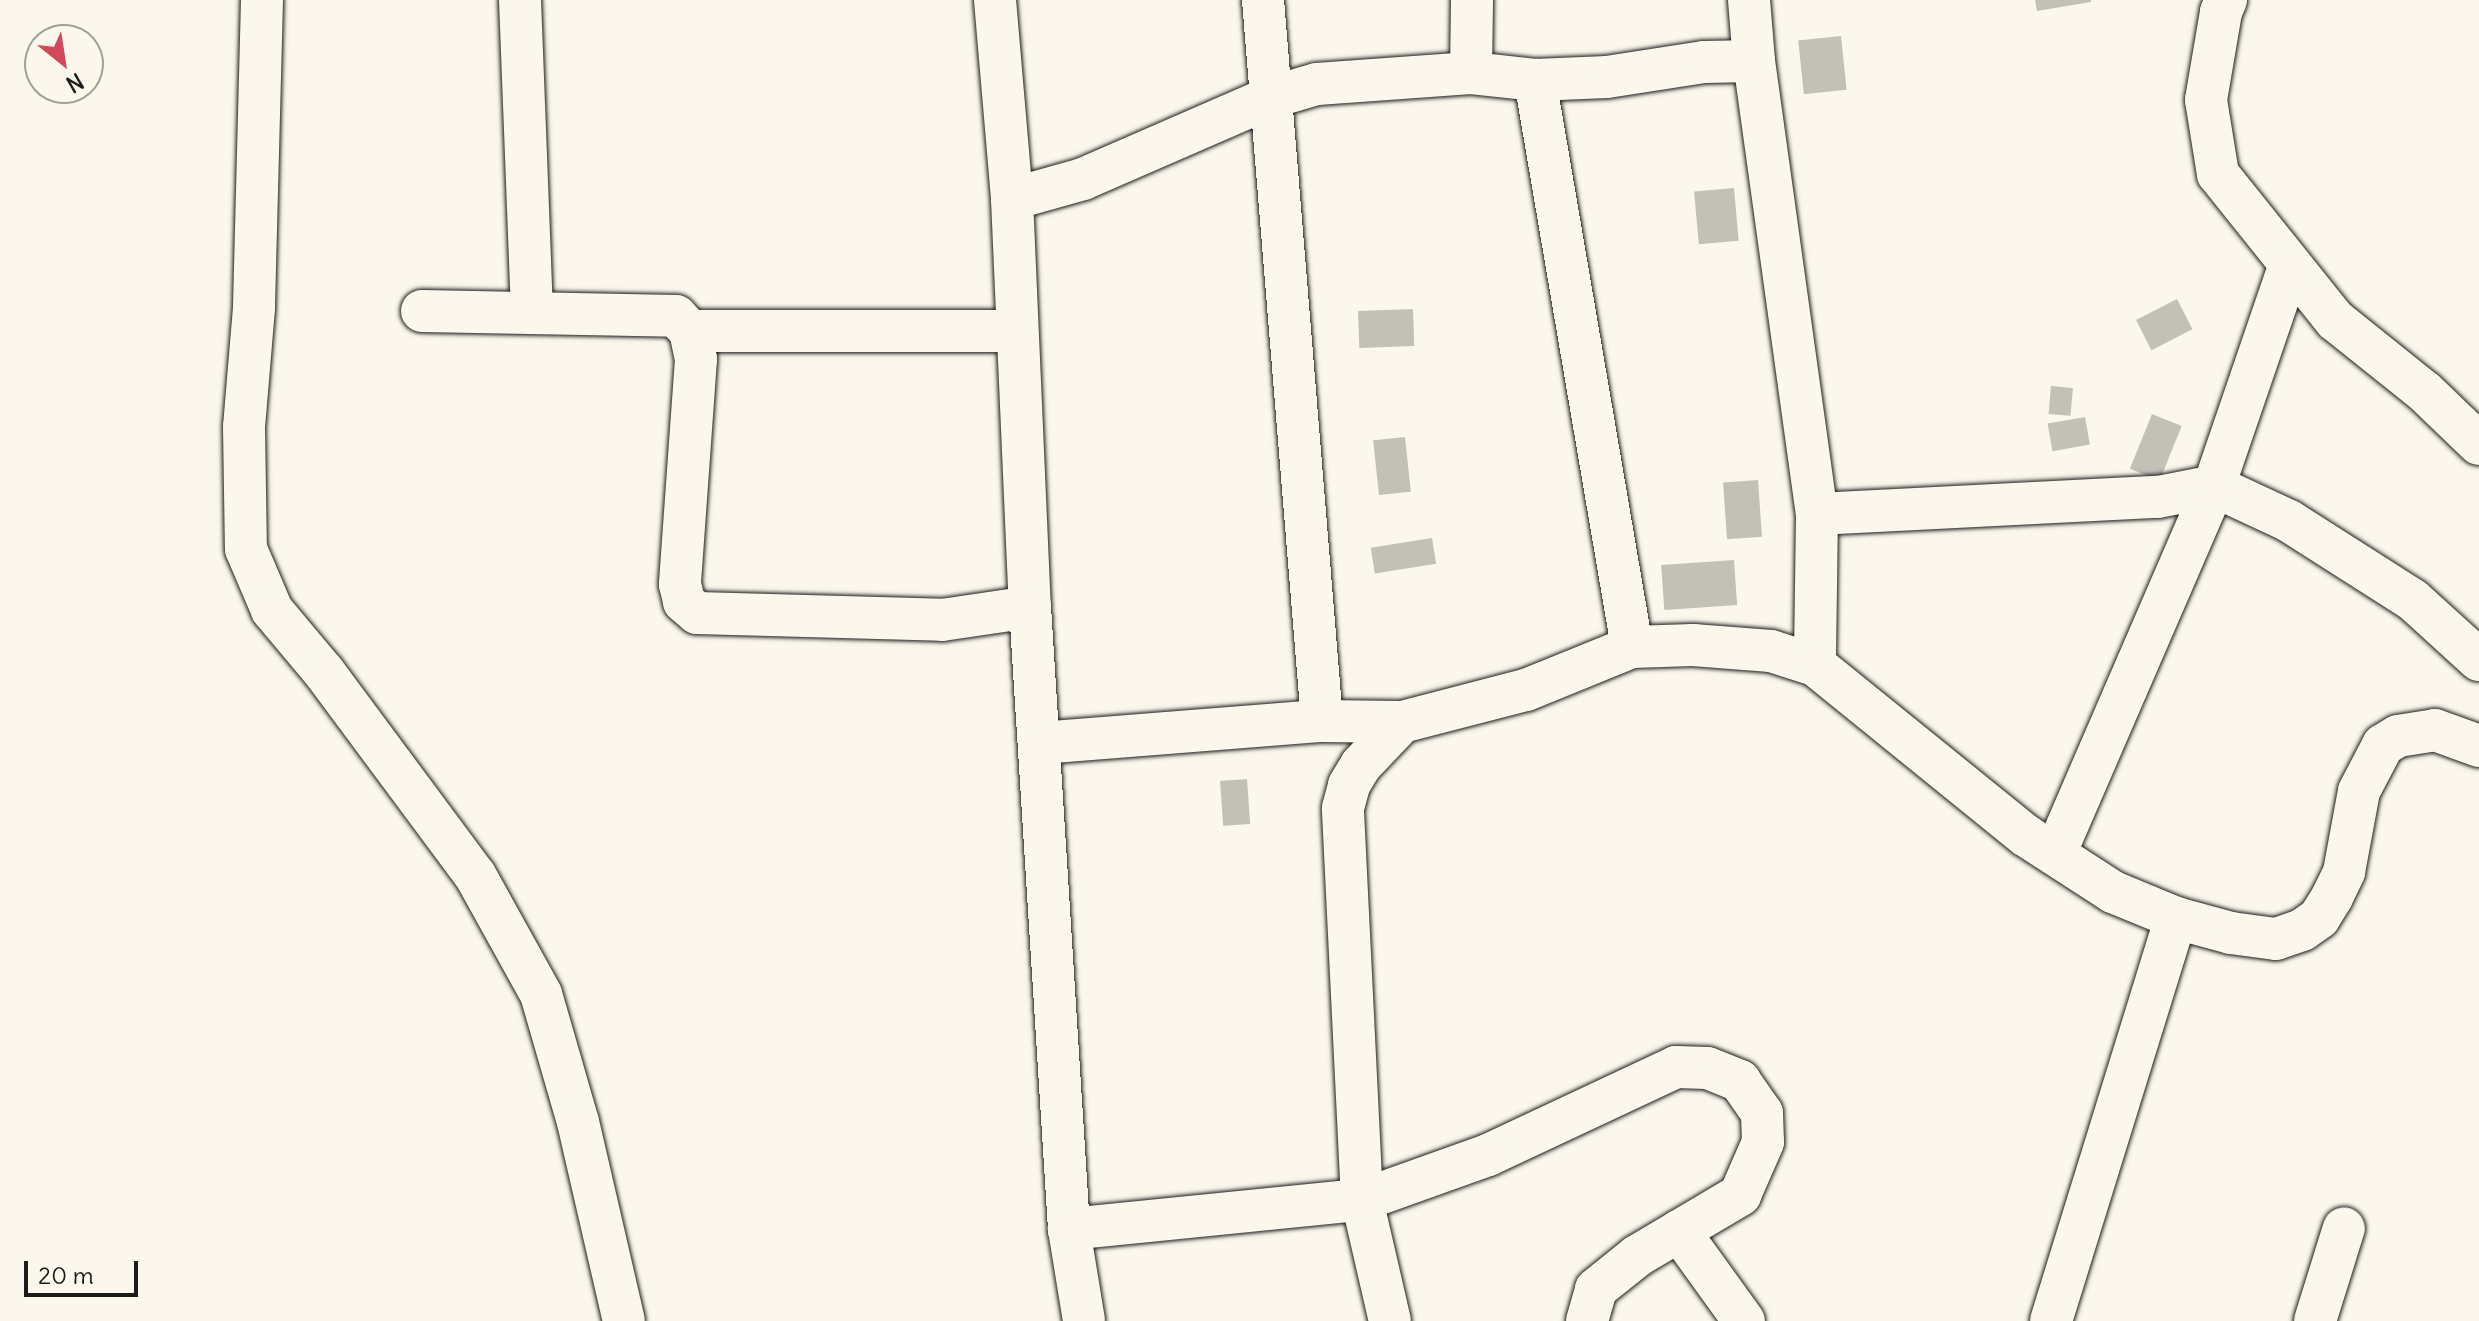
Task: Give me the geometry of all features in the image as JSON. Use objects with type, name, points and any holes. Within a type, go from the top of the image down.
[{"type":"street","points":[[262,0],[254,308],[244,427],[246,549],[272,610],[324,672],[475,875],[541,994],[578,1122],[624,1321]]},
{"type":"street","points":[[520,0],[532,311]]},
{"type":"street","points":[[995,0],[1012,199],[1015,331],[1030,607],[1069,1229],[1084,1321]]},
{"type":"street","points":[[1263,0],[1322,721]]},
{"type":"street","points":[[1471,73],[1472,0]]},
{"type":"street","points":[[1749,0],[1754,61],[1817,514],[1815,665]]},
{"type":"street","points":[[2226,0],[2221,12],[2206,100],[2218,174],[2289,267],[2335,320],[2425,392],[2479,444]]},
{"type":"street","points":[[1012,199],[1083,179],[1269,98],[1317,84],[1471,73],[1535,80],[1607,77],[1704,62],[1754,61]]},
{"type":"street","points":[[1535,80],[1632,647]]},
{"type":"street","points":[[2055,854],[2214,486],[2289,267]]},
{"type":"street","points":[[422,311],[676,316],[690,331],[696,359],[680,584],[684,602],[697,613],[942,620],[1030,607]]},
{"type":"street","points":[[690,331],[1015,331]]},
{"type":"street","points":[[1817,514],[2158,497],[2214,486],[2289,521],[2413,600],[2479,660]]},
{"type":"street","points":[[1040,743],[1322,721],[1402,722],[1526,690],[1632,647],[1693,645],[1771,651],[1815,665],[2025,835],[2113,892],[2176,918],[2231,933],[2276,939],[2302,930],[2319,918],[2344,872],[2359,791],[2383,745],[2398,736],[2435,730],[2479,746]]},
{"type":"street","points":[[1390,1321],[1362,1200],[1343,808],[1349,785],[1361,765],[1402,722]]},
{"type":"street","points":[[2051,1321],[2176,918]]},
{"type":"street","points":[[1069,1229],[1362,1200],[1488,1155],[1676,1067],[1707,1068],[1740,1081],[1762,1113],[1763,1142],[1740,1195],[1637,1256],[1596,1289],[1587,1321]]},
{"type":"street","points":[[2315,1321],[2344,1228]]},
{"type":"street","points":[[1679,1231],[1744,1321]]},
{"type":"building","points":[[2035,0],[2091,0],[2091,2],[2037,11]]},
{"type":"building","points":[[1841,36],[1847,90],[1804,94],[1798,40]]},
{"type":"building","points":[[1734,188],[1739,241],[1699,244],[1694,191]]},
{"type":"building","points":[[2177,299],[2192,329],[2151,350],[2136,320]]},
{"type":"building","points":[[1413,309],[1414,346],[1359,348],[1358,311]]},
{"type":"building","points":[[2051,386],[2073,388],[2070,416],[2049,414]]},
{"type":"building","points":[[2152,414],[2182,426],[2160,481],[2130,469]]},
{"type":"building","points":[[2085,417],[2090,445],[2052,451],[2048,424]]},
{"type":"building","points":[[1405,437],[1411,492],[1379,495],[1373,440]]},
{"type":"building","points":[[1758,480],[1762,537],[1727,539],[1723,482]]},
{"type":"building","points":[[1432,538],[1436,564],[1375,573],[1371,548]]},
{"type":"building","points":[[1734,560],[1737,605],[1664,610],[1661,565]]},
{"type":"building","points":[[1247,779],[1250,824],[1223,826],[1220,781]]}]
